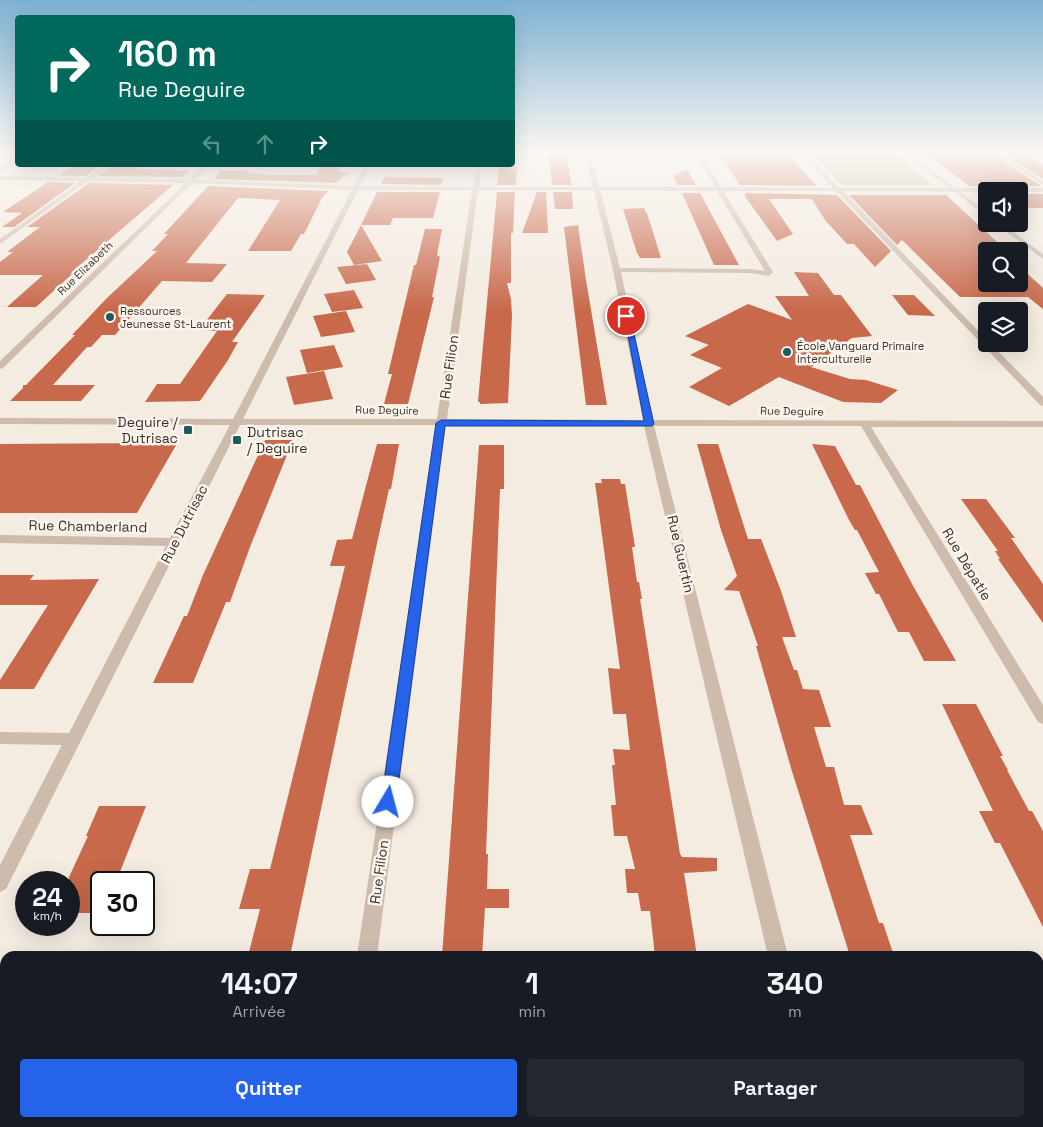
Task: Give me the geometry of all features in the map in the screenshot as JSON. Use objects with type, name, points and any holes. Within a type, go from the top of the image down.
[{"type":"street","points":[[0,242],[52,205]]},
{"type":"street","name":"Rue Elizabeth","points":[[0,366],[166,205]]},
{"type":"street","name":"Rue Dutrisac","points":[[0,883],[348,205]]},
{"type":"street","name":"Rue Filion","points":[[368,951],[459,294],[473,205]]},
{"type":"street","name":"Rue Guertin","points":[[599,205],[617,274],[649,424],[777,951]]},
{"type":"street","points":[[617,274],[689,274],[755,277],[766,274],[769,272],[729,205]]},
{"type":"street","points":[[851,205],[1043,403]]},
{"type":"street","points":[[1010,232],[1043,257]]},
{"type":"street","name":"Rue Deguire","points":[[0,421],[1043,424]]},
{"type":"street","name":"Rue Dépatie","points":[[865,424],[1043,718]]},
{"type":"street","name":"Rue Chamberland","points":[[0,540],[175,542]]},
{"type":"street","points":[[0,738],[74,739]]},
{"type":"building","points":[[14,205],[45,205],[14,227],[2,227],[22,213],[3,212]]},
{"type":"building","points":[[59,205],[150,205],[80,265],[82,265],[36,307],[7,307],[43,275],[0,275],[0,262],[13,252],[7,252],[40,227],[27,227]]},
{"type":"building","points":[[191,205],[233,205],[186,263],[227,264],[212,282],[162,281],[115,335],[102,335],[91,347],[87,347],[53,385],[95,385],[81,401],[10,401],[23,388],[23,385],[26,385],[75,335],[72,335],[106,299],[157,251],[152,251],[168,234],[164,234]]},
{"type":"building","points":[[277,205],[319,205],[304,234],[301,234],[291,251],[248,251]]},
{"type":"building","points":[[371,205],[437,205],[433,218],[393,218],[390,225],[361,225]]},
{"type":"building","points":[[496,205],[514,205],[513,233],[511,233],[511,283],[507,283],[511,299],[512,316],[508,403],[480,404],[478,402]]},
{"type":"building","points":[[532,205],[547,205],[548,233],[522,233]]},
{"type":"building","points":[[554,205],[573,205],[573,209],[555,209]]},
{"type":"building","points":[[687,205],[706,205],[739,265],[714,265]]},
{"type":"building","points":[[751,205],[773,205],[793,234],[777,241]]},
{"type":"building","points":[[815,205],[846,205],[891,251],[875,267],[854,244],[847,244],[825,220]]},
{"type":"building","points":[[858,205],[956,205],[978,224],[978,232],[986,232],[997,242],[978,242],[978,292],[1028,292],[1028,274],[1043,288],[1043,309],[1028,297],[960,297],[902,240],[897,245]]},
{"type":"building","points":[[1028,205],[1043,205],[1043,208],[1028,208]]},
{"type":"building","points":[[644,208],[661,258],[640,258],[637,253],[623,209]]},
{"type":"building","points":[[361,225],[382,261],[354,265],[347,252]]},
{"type":"building","points":[[578,225],[607,405],[586,405],[564,227]]},
{"type":"building","points":[[425,229],[442,229],[437,255],[440,257],[432,297],[434,297],[408,404],[384,404],[392,374],[388,374],[414,265],[416,265]]},
{"type":"building","points":[[367,264],[376,280],[346,284],[337,267]]},
{"type":"building","points":[[794,272],[818,273],[834,295],[841,295],[872,336],[852,338],[811,367],[850,379],[866,380],[898,390],[881,403],[843,402],[779,377],[729,406],[689,387],[722,368],[690,355],[709,345],[685,336],[748,304],[792,320],[775,296],[809,296]]},
{"type":"building","points":[[354,290],[363,308],[332,312],[324,294]]},
{"type":"building","points":[[227,294],[265,295],[232,342],[238,342],[200,401],[145,402],[157,384],[180,384],[217,331],[199,330]]},
{"type":"building","points":[[892,295],[914,295],[935,316],[908,315]]},
{"type":"building","points":[[346,311],[355,332],[321,337],[313,316]]},
{"type":"building","points":[[334,345],[343,367],[307,373],[300,350]]},
{"type":"building","points":[[324,371],[333,399],[294,405],[286,377]]},
{"type":"building","points":[[152,440],[179,440],[137,513],[0,513],[0,444],[150,443]]},
{"type":"building","points":[[265,440],[293,440],[230,602],[226,602],[193,683],[153,683],[184,616],[187,616],[203,575]]},
{"type":"building","points":[[377,444],[399,444],[391,489],[389,489],[376,548],[291,951],[249,951],[260,909],[239,909],[250,869],[270,869],[345,566],[330,566],[337,540],[352,539]]},
{"type":"building","points":[[697,444],[718,444],[748,539],[761,539],[796,637],[782,637],[794,670],[797,670],[803,689],[819,690],[831,727],[814,727],[826,767],[834,767],[844,805],[861,805],[873,835],[850,835],[879,923],[883,923],[892,951],[848,951],[791,768],[756,646],[758,646],[739,591],[724,590],[737,576],[721,530]]},
{"type":"building","points":[[812,444],[835,446],[856,485],[860,485],[912,584],[956,661],[924,661],[909,632],[898,632],[879,594],[876,594],[865,573],[879,572],[857,530],[855,530],[849,520]]},
{"type":"building","points":[[479,445],[504,445],[504,489],[500,489],[486,854],[488,854],[487,889],[509,889],[509,908],[485,908],[482,951],[442,951]]},
{"type":"building","points":[[601,479],[620,479],[621,484],[625,484],[635,547],[632,547],[637,582],[639,582],[642,599],[640,599],[680,854],[682,857],[717,858],[717,871],[684,873],[696,951],[654,951],[650,911],[641,911],[638,893],[627,893],[625,869],[635,869],[627,836],[614,836],[611,805],[616,805],[612,765],[615,765],[613,749],[630,750],[626,714],[613,714],[608,668],[620,669],[595,483],[602,483]]},
{"type":"building","points":[[961,499],[986,499],[1015,538],[1011,538],[1043,584],[1043,623],[998,559],[1000,559],[995,551],[998,551]]},
{"type":"building","points":[[0,575],[34,575],[30,580],[99,579],[34,689],[0,689],[0,680],[48,605],[0,605]]},
{"type":"building","points":[[942,704],[976,704],[1003,756],[1000,756],[1007,770],[1029,811],[1032,811],[1043,831],[1043,927],[1000,843],[995,843],[979,811],[993,811]]},
{"type":"building","points":[[99,806],[146,806],[120,871],[90,871],[90,913],[80,913],[80,871],[72,871],[88,836],[86,836]]},
{"type":"place","name":"Ressources Jeunesse St-Laurent","points":[[110,317]]},
{"type":"place","name":"École Vanguard Primaire Interculturelle","points":[[787,352]]},
{"type":"place","name":"Deguire / Dutrisac","points":[[188,430]]},
{"type":"place","name":"Dutrisac / Deguire","points":[[237,440]]},
{"type":"route","points":[[388,802],[441,423],[649,424],[648,411],[626,316]]}]
